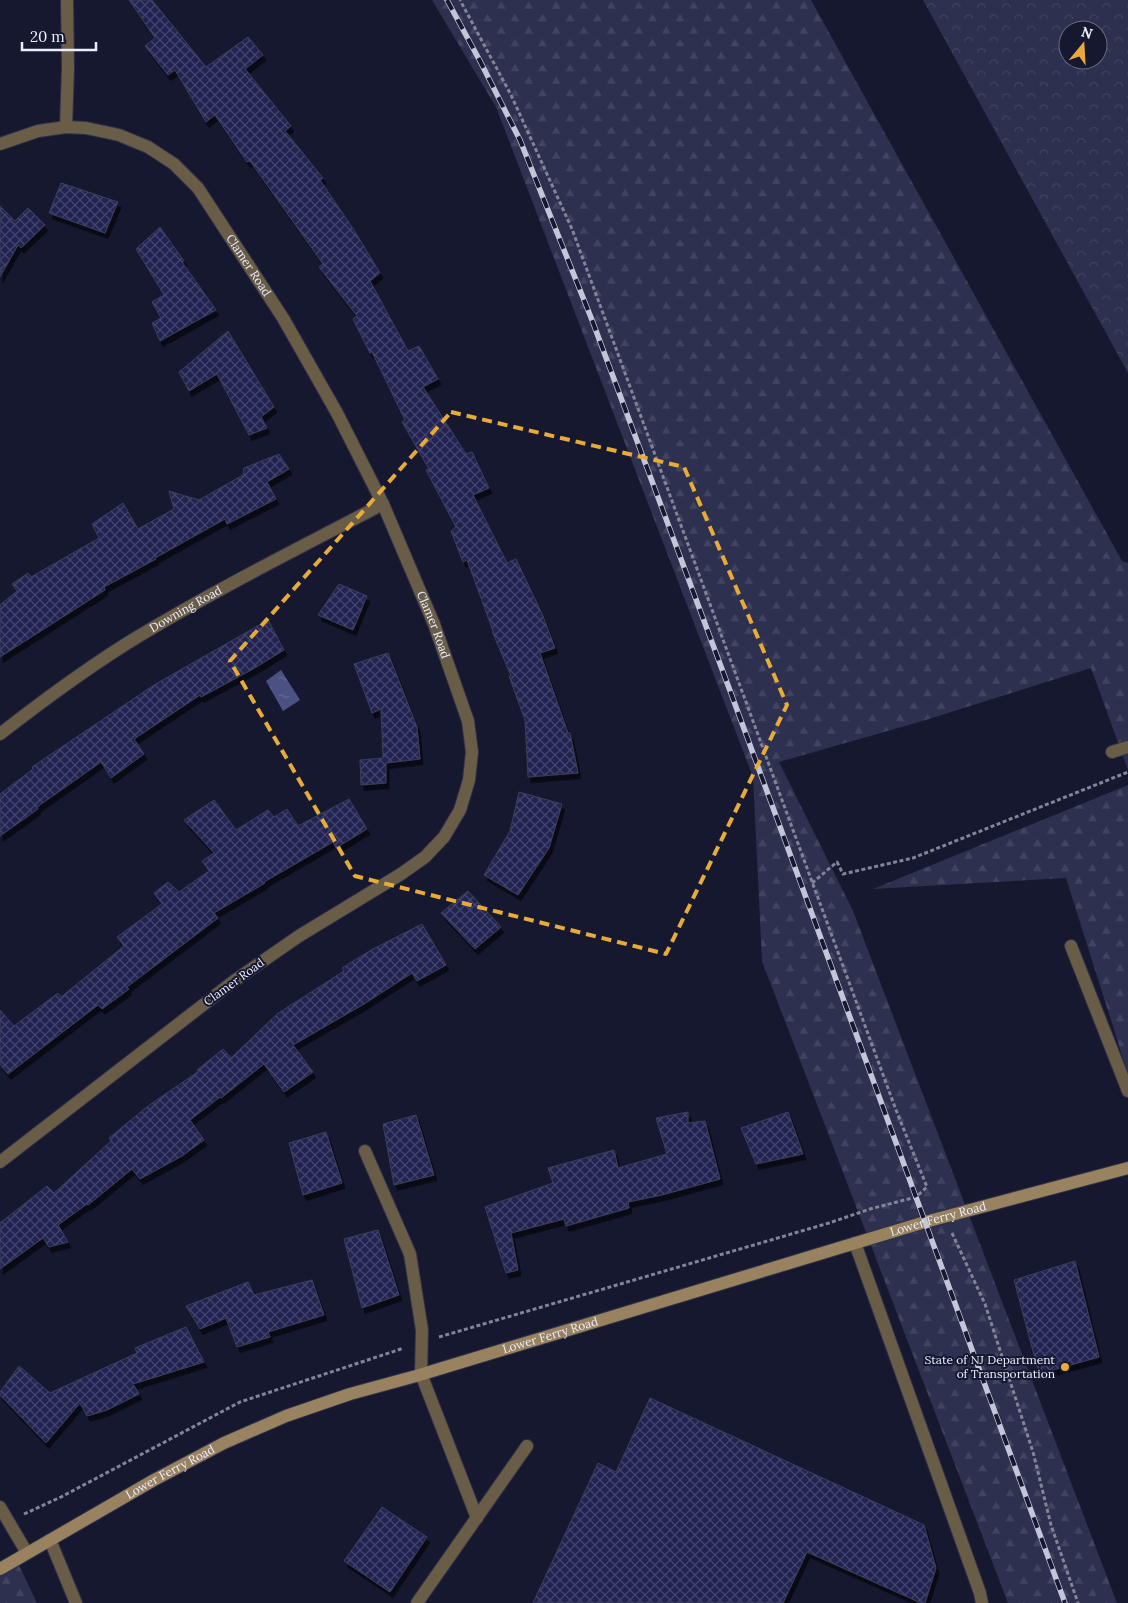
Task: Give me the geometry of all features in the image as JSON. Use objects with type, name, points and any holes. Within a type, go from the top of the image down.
[{"type":"street","points":[[66,127],[68,67],[67,0]]},
{"type":"street","name":"Clamer Road","points":[[0,144],[38,131],[66,127],[86,128],[119,135],[148,147],[174,164],[198,188],[283,318],[337,413],[383,504],[434,624],[468,721],[472,752],[469,780],[460,810],[444,837],[425,857],[401,874],[299,936],[234,981],[0,1162]]},
{"type":"street","name":"Downing Road","points":[[0,734],[52,693],[138,636],[226,586],[383,504]]},
{"type":"street","points":[[1112,752],[1128,747]]},
{"type":"street","points":[[1070,946],[1128,1091]]},
{"type":"street","points":[[365,1152],[410,1254],[422,1330],[421,1374],[477,1518]]},
{"type":"street","name":"Lower Ferry Road","points":[[0,1569],[154,1480],[224,1443],[350,1394],[946,1216],[1128,1168]]},
{"type":"street","points":[[855,1243],[980,1592],[982,1603]]},
{"type":"street","points":[[417,1603],[527,1446]]},
{"type":"street","points":[[0,1507],[28,1553]]},
{"type":"street","points":[[50,1540],[76,1603]]},
{"type":"path","points":[[460,0],[511,96],[572,228],[896,1110],[927,1187],[916,1197]]},
{"type":"path","points":[[812,883],[837,862],[843,874],[913,858],[1128,772]]},
{"type":"path","points":[[946,1216],[957,1246],[986,1304],[1033,1452],[1051,1525],[1078,1603]]},
{"type":"highlighted area","points":[[451,412],[684,467],[787,705],[666,954],[355,876],[230,661]]},
{"type":"green space","points":[[432,0],[811,0],[1122,561],[1128,563],[1128,770],[1091,668],[919,722],[779,762],[853,911],[1117,1603],[1008,1603],[762,961],[753,777],[496,107]]},
{"type":"green space","points":[[923,0],[1128,0],[1128,373]]},
{"type":"green space","points":[[1128,785],[1128,1074],[1066,878],[873,889]]},
{"type":"green space","points":[[15,1557],[37,1603],[0,1603],[0,1565]]},
{"type":"water","points":[[281,670],[300,700],[283,711],[266,681]]},
{"type":"building","points":[[129,0],[152,0],[206,67],[248,37],[263,55],[245,69],[291,126],[285,131],[323,178],[320,180],[380,273],[370,281],[408,351],[419,346],[438,379],[423,387],[466,454],[472,452],[489,488],[473,495],[507,563],[516,559],[543,616],[555,648],[540,653],[568,733],[570,733],[578,773],[528,777],[525,720],[509,676],[511,676],[492,631],[467,560],[463,562],[451,531],[456,527],[426,470],[429,469],[402,422],[405,420],[372,352],[370,353],[353,319],[357,316],[319,267],[323,264],[250,161],[247,162],[215,115],[206,122],[175,70],[168,75],[145,46],[155,38]]},
{"type":"building","points":[[61,183],[118,202],[105,233],[49,213]]},
{"type":"building","points":[[0,206],[15,221],[28,208],[45,225],[21,248],[18,245],[0,277]]},
{"type":"building","points":[[160,227],[216,310],[160,341],[152,323],[161,318],[152,302],[164,295],[136,249]]},
{"type":"building","points":[[228,331],[274,407],[261,417],[267,428],[249,435],[217,374],[189,391],[179,372]]},
{"type":"building","points":[[279,454],[289,469],[267,482],[276,499],[227,524],[225,519],[104,587],[105,590],[0,657],[0,605],[17,591],[12,584],[28,573],[31,577],[99,538],[92,524],[123,503],[138,529],[174,509],[169,491],[199,500],[243,475],[244,468]]},
{"type":"building","points":[[339,584],[367,596],[353,630],[318,615]]},
{"type":"building","points":[[268,620],[284,650],[201,697],[200,695],[134,739],[144,754],[111,778],[101,762],[37,807],[38,809],[0,836],[0,794],[33,769],[32,767],[154,685]]},
{"type":"building","points":[[388,653],[417,727],[420,759],[386,763],[386,783],[361,785],[360,760],[383,758],[381,709],[372,713],[354,664]]},
{"type":"building","points":[[519,792],[562,804],[549,848],[518,895],[484,875],[510,831]]},
{"type":"building","points":[[349,799],[367,829],[336,848],[333,842],[214,913],[218,918],[127,987],[129,989],[102,1009],[98,1005],[8,1074],[0,1064],[0,1010],[14,1026],[58,993],[61,997],[124,946],[117,937],[162,904],[154,893],[168,882],[179,892],[209,871],[202,861],[214,853],[184,820],[214,800],[236,830],[268,810],[274,817],[287,809],[298,826]]},
{"type":"building","points":[[468,891],[501,927],[475,949],[441,913]]},
{"type":"building","points":[[422,924],[446,965],[417,981],[412,973],[364,1004],[293,1045],[313,1072],[284,1092],[264,1064],[190,1120],[204,1140],[182,1156],[140,1179],[132,1169],[88,1205],[58,1225],[68,1242],[49,1247],[43,1238],[0,1269],[0,1223],[47,1186],[54,1193],[111,1141],[109,1138],[148,1106],[199,1071],[197,1070],[223,1049],[231,1058],[277,1014],[344,971],[342,968],[371,950]]},
{"type":"building","points":[[688,1112],[688,1123],[705,1121],[720,1179],[628,1202],[629,1208],[566,1226],[564,1219],[511,1233],[518,1270],[506,1273],[485,1207],[553,1183],[548,1168],[614,1150],[618,1168],[667,1154],[656,1118]]},
{"type":"building","points":[[788,1112],[803,1154],[756,1164],[741,1128]]},
{"type":"building","points":[[416,1115],[434,1175],[394,1185],[383,1124]]},
{"type":"building","points":[[326,1132],[342,1183],[303,1195],[289,1143]]},
{"type":"building","points":[[378,1230],[399,1295],[362,1308],[344,1239]]},
{"type":"building","points":[[1075,1261],[1099,1357],[1039,1374],[1014,1280]]},
{"type":"building","points":[[312,1280],[324,1315],[268,1332],[270,1337],[237,1347],[226,1318],[200,1329],[186,1306],[248,1282],[254,1295]]},
{"type":"building","points":[[186,1327],[204,1362],[133,1384],[139,1394],[107,1410],[87,1416],[80,1403],[46,1443],[0,1395],[0,1392],[19,1366],[50,1393],[137,1353],[135,1348]]},
{"type":"building","points":[[650,1398],[924,1525],[936,1568],[925,1603],[921,1603],[807,1552],[783,1603],[533,1603],[598,1463],[616,1472]]},
{"type":"building","points":[[382,1507],[427,1537],[390,1592],[344,1561]]},
{"type":"railway","points":[[447,0],[520,140],[592,320],[1065,1603]]},
{"type":"place","name":"State of NJ Department of Transportation","points":[[1065,1367]]}]
